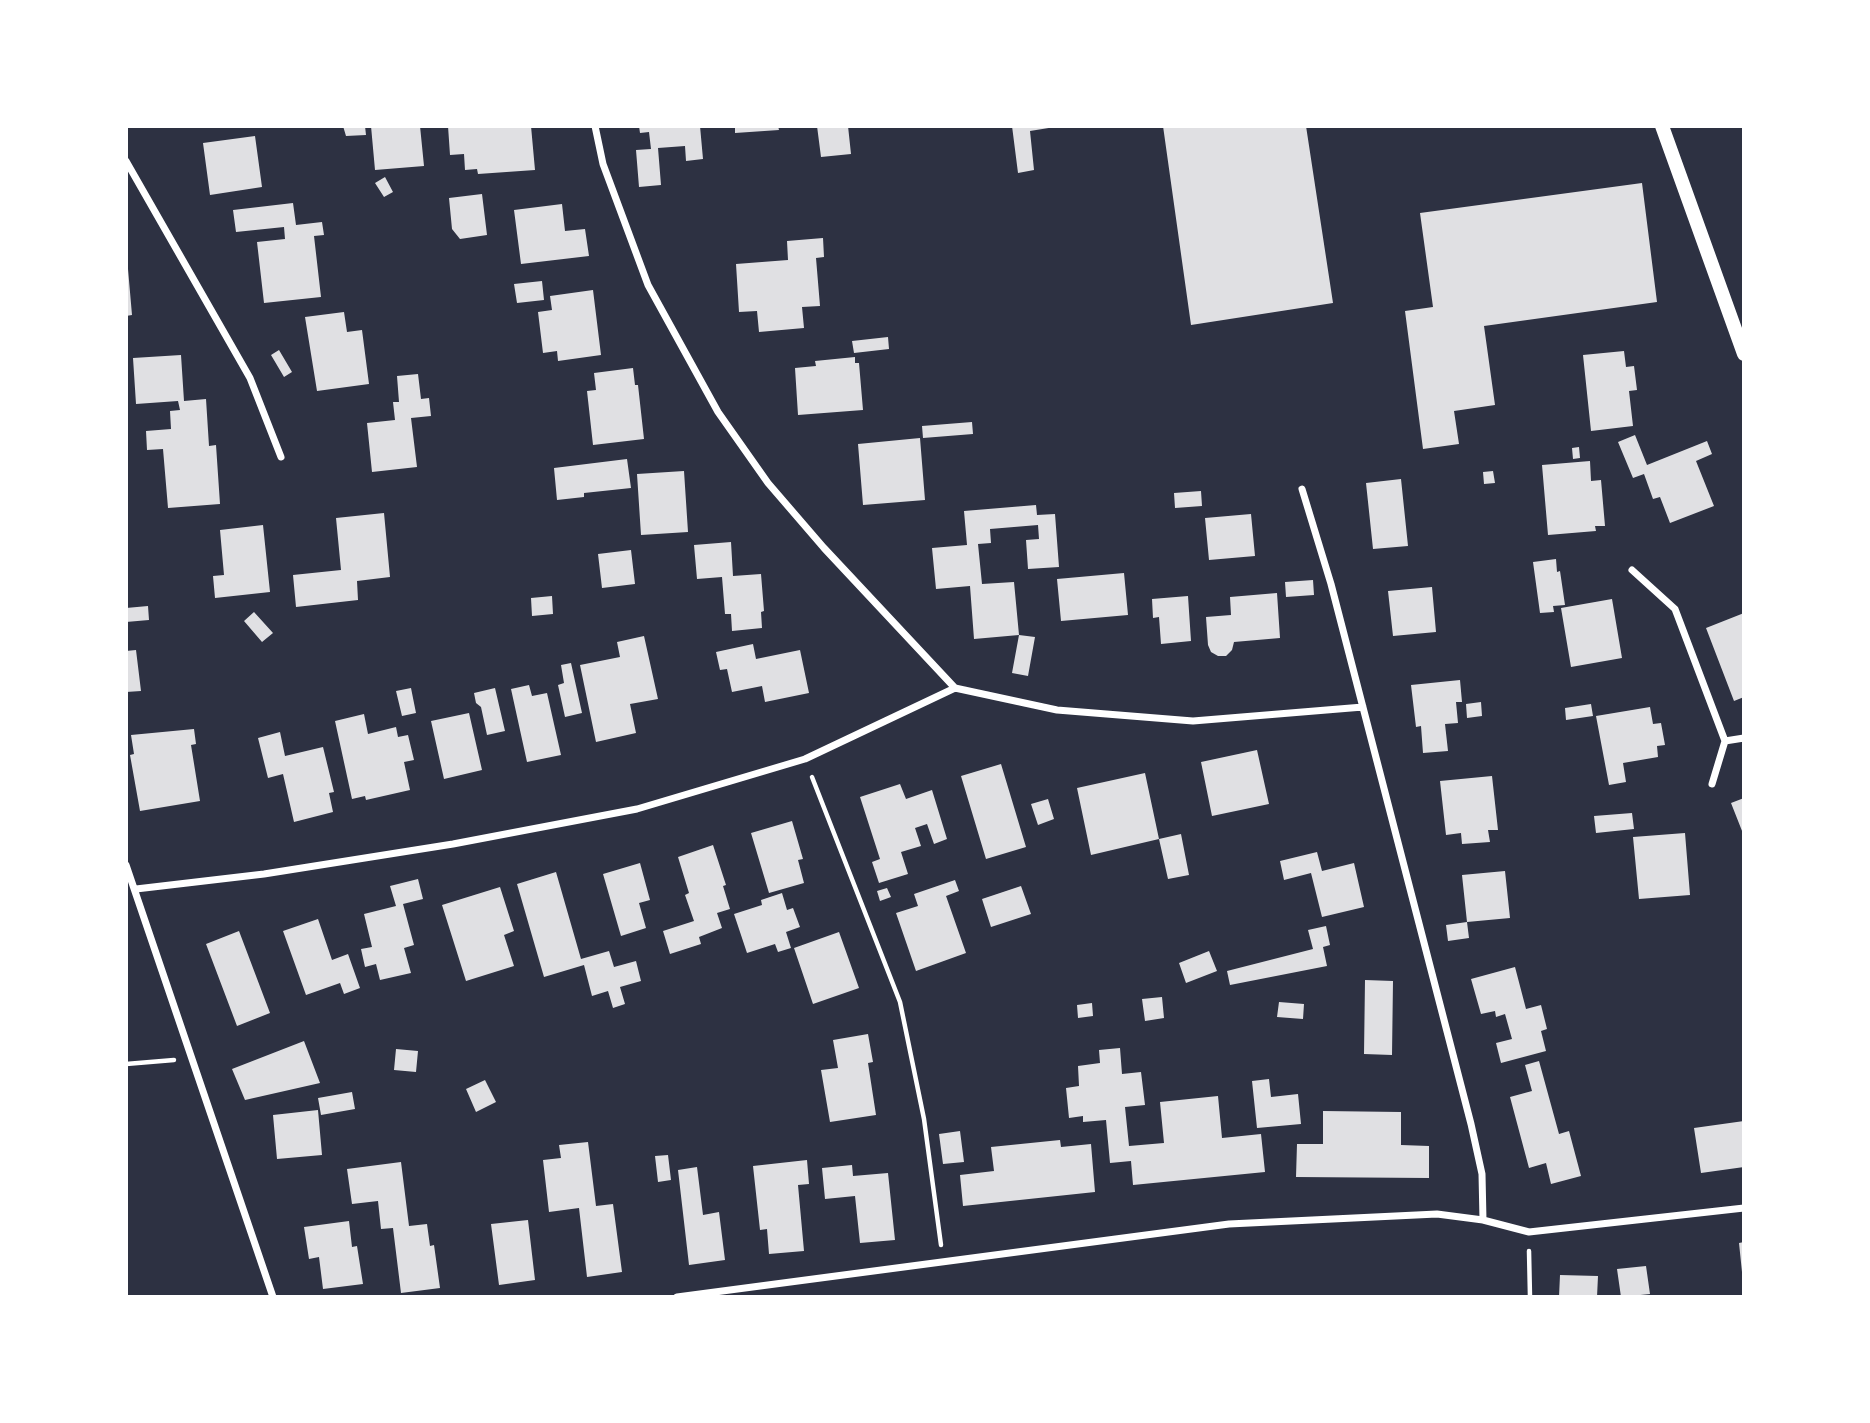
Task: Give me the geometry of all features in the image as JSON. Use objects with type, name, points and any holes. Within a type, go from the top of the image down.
[{"type":"main road","points":[[1662,126],[1744,354]]},
{"type":"street","points":[[594,126],[603,164],[649,285],[718,412],[776,492],[824,548],[955,688],[1058,710],[1193,721],[1363,706]]},
{"type":"street","points":[[126,161],[250,378],[281,457]]},
{"type":"street","points":[[1302,489],[1331,583],[1471,1124],[1482,1174],[1483,1220]]},
{"type":"street","points":[[1632,570],[1675,609],[1725,741],[1712,784]]},
{"type":"street","points":[[136,889],[264,874],[453,844],[624,812],[805,759],[955,688]]},
{"type":"street","points":[[1725,741],[1744,738]]},
{"type":"street","points":[[126,865],[273,1297]]},
{"type":"street","points":[[677,1297],[1228,1224],[1437,1214],[1483,1220],[1529,1232],[1744,1208]]},
{"type":"path","points":[[805,759],[900,1002],[923,1119],[943,1263]]},
{"type":"path","points":[[126,1064],[193,1058]]},
{"type":"path","points":[[1529,1232],[1530,1297]]},
{"type":"building","points":[[343,126],[365,126],[366,135],[346,136]]},
{"type":"building","points":[[371,126],[420,126],[424,166],[375,170]]},
{"type":"building","points":[[448,126],[531,126],[535,170],[478,174],[477,169],[465,170],[464,154],[450,155]]},
{"type":"building","points":[[639,126],[700,126],[703,159],[686,161],[685,146],[658,148],[661,185],[639,187],[636,150],[651,149],[649,132],[640,133]]},
{"type":"building","points":[[735,126],[778,126],[779,130],[735,133]]},
{"type":"building","points":[[817,126],[848,126],[851,154],[821,157]]},
{"type":"building","points":[[1012,126],[1061,126],[1030,131],[1034,170],[1018,173]]},
{"type":"building","points":[[1163,126],[1306,126],[1333,303],[1191,325]]},
{"type":"building","points":[[255,136],[262,187],[210,195],[203,143]]},
{"type":"building","points":[[385,177],[393,192],[384,197],[375,183]]},
{"type":"building","points":[[1642,183],[1657,302],[1484,326],[1495,405],[1454,411],[1459,444],[1423,449],[1405,311],[1433,307],[1420,213]]},
{"type":"building","points":[[482,194],[487,235],[460,239],[452,229],[449,198]]},
{"type":"building","points":[[293,203],[296,225],[322,222],[324,235],[314,236],[321,297],[264,303],[257,242],[285,239],[284,227],[236,232],[233,210]]},
{"type":"building","points":[[562,204],[565,231],[585,229],[589,256],[521,264],[514,210]]},
{"type":"building","points":[[823,238],[824,257],[816,258],[820,306],[802,307],[804,328],[759,332],[757,311],[739,312],[736,264],[788,260],[787,241]]},
{"type":"building","points":[[126,269],[132,315],[126,316]]},
{"type":"building","points":[[542,281],[544,300],[517,303],[514,284]]},
{"type":"building","points":[[593,290],[601,355],[558,361],[557,351],[543,353],[538,312],[552,310],[550,296]]},
{"type":"building","points":[[344,312],[347,332],[362,330],[369,384],[317,391],[305,317]]},
{"type":"building","points":[[888,337],[889,349],[854,353],[852,341]]},
{"type":"building","points":[[279,350],[292,372],[284,377],[271,355]]},
{"type":"building","points":[[1624,351],[1626,367],[1634,366],[1637,390],[1629,391],[1633,426],[1591,431],[1583,355]]},
{"type":"building","points":[[181,355],[184,401],[206,399],[209,446],[216,445],[220,504],[168,508],[163,449],[147,450],[146,431],[171,429],[170,411],[180,410],[178,401],[136,404],[133,358]]},
{"type":"building","points":[[855,357],[855,363],[859,363],[863,410],[798,415],[795,368],[816,366],[815,361]]},
{"type":"building","points":[[633,368],[635,385],[638,385],[644,439],[593,445],[587,391],[596,390],[594,373]]},
{"type":"building","points":[[418,374],[421,399],[429,398],[431,416],[411,418],[417,467],[372,472],[367,423],[395,420],[393,402],[399,402],[397,376]]},
{"type":"building","points":[[972,422],[973,434],[923,438],[922,426]]},
{"type":"building","points":[[1635,435],[1647,465],[1707,441],[1712,454],[1696,461],[1714,506],[1670,523],[1660,497],[1653,499],[1644,474],[1633,478],[1618,442]]},
{"type":"building","points":[[920,438],[925,500],[863,505],[858,444]]},
{"type":"building","points":[[1579,447],[1580,458],[1573,459],[1572,448]]},
{"type":"building","points":[[627,459],[631,488],[584,493],[584,497],[557,500],[554,468]]},
{"type":"building","points":[[1590,461],[1591,481],[1601,480],[1605,526],[1595,526],[1596,531],[1548,535],[1542,465]]},
{"type":"building","points":[[684,471],[688,532],[641,535],[637,474]]},
{"type":"building","points":[[1493,471],[1495,483],[1484,484],[1483,472]]},
{"type":"building","points":[[1401,479],[1408,546],[1373,549],[1366,483]]},
{"type":"building","points":[[1201,491],[1202,506],[1175,508],[1174,493]]},
{"type":"building","points":[[1036,505],[1037,515],[1055,514],[1059,567],[1028,569],[1026,540],[1039,539],[1038,525],[990,529],[991,543],[978,544],[982,584],[1014,582],[1019,635],[974,639],[970,586],[936,589],[932,548],[967,545],[964,511]]},
{"type":"building","points":[[384,513],[390,577],[357,581],[358,600],[296,607],[293,575],[341,570],[336,518]]},
{"type":"building","points":[[1251,514],[1255,556],[1209,560],[1205,518]]},
{"type":"building","points":[[263,525],[270,592],[215,598],[213,576],[224,575],[220,530]]},
{"type":"building","points":[[731,542],[733,576],[761,574],[764,611],[761,612],[762,628],[732,631],[731,614],[725,614],[722,577],[697,579],[694,545]]},
{"type":"building","points":[[631,550],[635,584],[602,588],[598,554]]},
{"type":"building","points":[[1556,559],[1565,605],[1553,606],[1554,612],[1540,613],[1533,562]]},
{"type":"building","points":[[1124,573],[1128,615],[1061,621],[1057,579]]},
{"type":"building","points":[[1313,580],[1314,595],[1286,597],[1285,582]]},
{"type":"building","points":[[1432,587],[1436,632],[1393,636],[1388,591]]},
{"type":"building","points":[[1277,593],[1280,638],[1234,642],[1232,650],[1226,656],[1211,652],[1206,617],[1231,615],[1230,597]]},
{"type":"building","points":[[552,596],[553,614],[532,616],[531,598]]},
{"type":"building","points":[[1188,596],[1191,641],[1161,644],[1159,617],[1153,618],[1152,599]]},
{"type":"building","points":[[1612,599],[1622,658],[1571,667],[1561,608]]},
{"type":"building","points":[[148,606],[149,620],[126,622],[126,608]]},
{"type":"building","points":[[254,612],[273,633],[262,642],[244,621]]},
{"type":"building","points":[[1744,613],[1744,697],[1734,701],[1706,628]]},
{"type":"building","points":[[1019,635],[1035,637],[1028,676],[1012,673]]},
{"type":"building","points":[[644,636],[658,699],[630,704],[636,733],[596,742],[580,665],[620,657],[617,642]]},
{"type":"building","points":[[753,644],[756,659],[800,650],[809,693],[765,702],[762,686],[732,692],[727,669],[720,670],[716,652]]},
{"type":"building","points":[[136,650],[141,691],[126,692],[126,651]]},
{"type":"building","points":[[571,663],[582,713],[565,717],[558,685],[564,683],[561,665]]},
{"type":"building","points":[[1460,680],[1462,702],[1456,702],[1458,723],[1445,724],[1448,751],[1423,753],[1421,726],[1416,727],[1411,685]]},
{"type":"building","points":[[529,685],[532,696],[547,693],[561,755],[527,762],[511,689]]},
{"type":"building","points":[[411,688],[416,713],[402,716],[396,691]]},
{"type":"building","points":[[495,688],[505,731],[487,735],[481,707],[476,703],[474,693]]},
{"type":"building","points":[[1481,702],[1482,716],[1467,718],[1466,704]]},
{"type":"building","points":[[1591,704],[1593,716],[1566,720],[1565,708]]},
{"type":"building","points":[[1650,707],[1653,724],[1661,723],[1665,745],[1657,746],[1658,757],[1623,763],[1626,782],[1609,785],[1596,716]]},
{"type":"building","points":[[469,713],[482,770],[444,779],[431,721]]},
{"type":"building","points":[[364,714],[368,734],[396,727],[398,737],[408,735],[414,760],[404,762],[410,790],[366,800],[365,796],[352,799],[335,721]]},
{"type":"building","points":[[194,729],[196,744],[191,745],[200,801],[140,811],[130,755],[134,754],[131,735]]},
{"type":"building","points":[[280,732],[285,756],[323,747],[334,792],[329,793],[333,812],[294,822],[283,774],[268,778],[258,738]]},
{"type":"building","points":[[1257,750],[1269,804],[1212,816],[1201,762]]},
{"type":"building","points":[[1001,764],[1026,847],[986,859],[961,776]]},
{"type":"building","points":[[1145,773],[1159,839],[1091,855],[1077,788]]},
{"type":"building","points":[[1492,776],[1498,830],[1488,830],[1490,842],[1462,844],[1461,833],[1446,835],[1440,781]]},
{"type":"building","points":[[900,784],[906,799],[932,790],[947,839],[934,844],[927,824],[915,828],[921,846],[901,852],[908,874],[879,883],[872,862],[880,859],[860,797]]},
{"type":"building","points":[[1744,798],[1744,836],[1731,803]]},
{"type":"building","points":[[1048,799],[1054,819],[1038,825],[1031,804]]},
{"type":"building","points":[[1632,813],[1634,829],[1596,833],[1594,816]]},
{"type":"building","points":[[792,821],[803,859],[798,860],[804,883],[769,893],[751,833]]},
{"type":"building","points":[[1685,833],[1690,895],[1639,899],[1633,837]]},
{"type":"building","points":[[1181,834],[1189,875],[1168,879],[1159,839]]},
{"type":"building","points":[[713,845],[726,885],[723,886],[730,909],[717,913],[722,928],[699,937],[701,944],[670,954],[663,931],[694,921],[685,895],[689,893],[678,857]]},
{"type":"building","points":[[1317,852],[1322,871],[1354,863],[1364,907],[1322,917],[1311,873],[1284,880],[1280,861]]},
{"type":"building","points":[[640,863],[650,900],[639,903],[646,928],[621,936],[603,874]]},
{"type":"building","points":[[1505,871],[1510,918],[1467,922],[1462,875]]},
{"type":"building","points":[[556,872],[581,959],[609,951],[614,967],[636,961],[641,981],[620,987],[625,1004],[613,1008],[608,991],[592,996],[584,965],[544,977],[517,884]]},
{"type":"building","points":[[418,879],[423,899],[403,904],[414,945],[404,948],[411,973],[380,980],[376,964],[365,967],[361,949],[372,947],[364,914],[396,906],[390,886]]},
{"type":"building","points":[[955,880],[959,891],[946,896],[966,953],[916,971],[896,913],[918,906],[914,894]]},
{"type":"building","points":[[1021,886],[1031,914],[991,927],[982,899]]},
{"type":"building","points":[[500,887],[514,931],[504,935],[514,966],[466,981],[442,905]]},
{"type":"building","points":[[887,888],[891,897],[880,901],[877,891]]},
{"type":"building","points":[[782,893],[787,910],[793,908],[800,927],[786,932],[791,948],[778,952],[775,944],[747,953],[734,914],[762,905],[761,900]]},
{"type":"building","points":[[318,919],[332,960],[348,954],[360,988],[344,994],[340,983],[306,995],[283,931]]},
{"type":"building","points":[[1467,922],[1469,938],[1448,941],[1446,925]]},
{"type":"building","points":[[1326,926],[1330,945],[1323,947],[1327,966],[1230,985],[1227,971],[1313,949],[1308,930]]},
{"type":"building","points":[[239,931],[270,1013],[237,1026],[206,944]]},
{"type":"building","points":[[839,932],[859,988],[813,1004],[794,948]]},
{"type":"building","points":[[1209,951],[1217,971],[1186,983],[1179,963]]},
{"type":"building","points":[[1515,967],[1526,1009],[1541,1005],[1547,1029],[1541,1031],[1546,1051],[1501,1063],[1496,1043],[1512,1039],[1505,1014],[1496,1017],[1495,1011],[1481,1014],[1471,979]]},
{"type":"building","points":[[1365,980],[1393,981],[1392,1055],[1364,1054]]},
{"type":"building","points":[[1162,997],[1164,1018],[1145,1021],[1142,999]]},
{"type":"building","points":[[1279,1002],[1304,1004],[1303,1019],[1277,1017]]},
{"type":"building","points":[[1092,1003],[1093,1016],[1078,1018],[1077,1005]]},
{"type":"building","points":[[868,1034],[873,1062],[868,1063],[876,1115],[830,1122],[821,1070],[838,1068],[833,1040]]},
{"type":"building","points":[[304,1041],[320,1083],[245,1100],[232,1069]]},
{"type":"building","points":[[1120,1048],[1122,1074],[1141,1072],[1145,1105],[1125,1107],[1129,1146],[1164,1143],[1160,1102],[1218,1096],[1222,1138],[1261,1134],[1265,1172],[1133,1185],[1131,1161],[1110,1163],[1106,1120],[1083,1122],[1083,1116],[1069,1118],[1066,1088],[1079,1086],[1078,1066],[1100,1063],[1099,1050]]},
{"type":"building","points":[[396,1049],[418,1051],[416,1072],[394,1070]]},
{"type":"building","points":[[1539,1061],[1559,1134],[1569,1131],[1581,1176],[1551,1184],[1546,1163],[1529,1168],[1510,1097],[1532,1091],[1525,1065]]},
{"type":"building","points":[[1269,1079],[1271,1097],[1298,1094],[1301,1124],[1257,1128],[1252,1081]]},
{"type":"building","points":[[485,1080],[496,1102],[476,1112],[466,1089]]},
{"type":"building","points":[[352,1092],[355,1109],[321,1115],[318,1098]]},
{"type":"building","points":[[318,1110],[322,1155],[277,1159],[273,1115]]},
{"type":"building","points":[[1323,1111],[1401,1112],[1401,1145],[1429,1146],[1429,1178],[1296,1177],[1297,1144],[1323,1144]]},
{"type":"building","points":[[1744,1121],[1744,1167],[1701,1173],[1694,1128]]},
{"type":"building","points":[[960,1131],[964,1162],[943,1164],[939,1134]]},
{"type":"building","points":[[1060,1140],[1061,1147],[1091,1144],[1095,1192],[963,1206],[960,1175],[994,1171],[991,1147]]},
{"type":"building","points":[[588,1142],[596,1206],[613,1204],[622,1272],[587,1277],[579,1208],[549,1212],[543,1160],[561,1158],[559,1145]]},
{"type":"building","points":[[668,1155],[671,1180],[658,1182],[655,1156]]},
{"type":"building","points":[[807,1160],[809,1184],[798,1185],[804,1251],[769,1254],[767,1229],[760,1230],[753,1166]]},
{"type":"building","points":[[401,1162],[409,1226],[427,1224],[430,1246],[434,1245],[440,1288],[401,1293],[393,1228],[381,1229],[378,1201],[352,1204],[347,1169]]},
{"type":"building","points":[[852,1165],[853,1176],[888,1173],[895,1240],[860,1243],[855,1196],[825,1199],[822,1168]]},
{"type":"building","points":[[697,1167],[703,1215],[719,1212],[725,1260],[689,1265],[678,1170]]},
{"type":"building","points":[[528,1220],[535,1280],[499,1285],[491,1224]]},
{"type":"building","points":[[349,1221],[352,1247],[357,1246],[363,1284],[323,1289],[319,1257],[309,1259],[304,1227]]},
{"type":"building","points":[[1744,1242],[1744,1272],[1742,1272],[1739,1243]]},
{"type":"building","points":[[1646,1266],[1650,1294],[1621,1297],[1617,1269]]},
{"type":"building","points":[[1560,1275],[1598,1276],[1597,1297],[1559,1297]]}]
